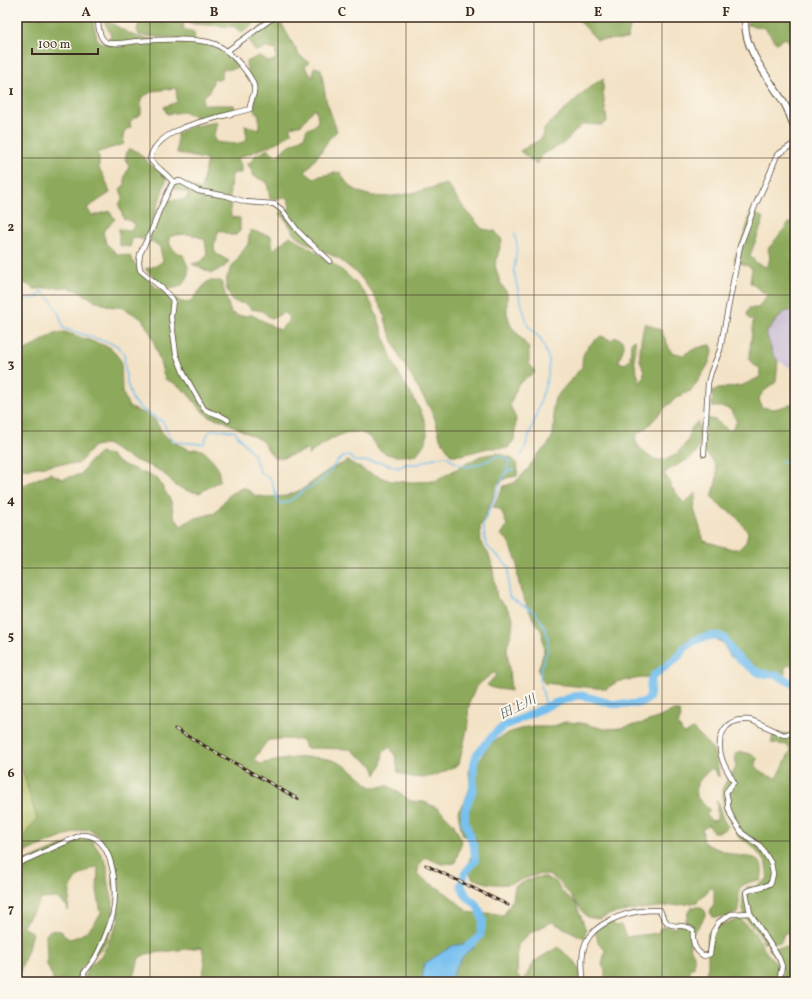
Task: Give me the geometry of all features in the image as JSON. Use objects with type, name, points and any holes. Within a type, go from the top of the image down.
[{"type":"street","points":[[98,17],[101,36],[105,41],[111,43],[186,40],[215,44],[227,51],[247,72],[252,81],[254,95],[250,102],[250,109],[189,125],[167,136],[157,144],[152,151],[150,159],[173,182]]},
{"type":"street","points":[[227,51],[274,17]]},
{"type":"street","points":[[746,17],[746,36],[751,48],[784,103],[795,129]]},
{"type":"street","points":[[704,454],[708,383],[720,350],[740,246],[777,155],[795,143]]},
{"type":"street","points":[[173,182],[180,181],[198,191],[227,196],[246,202],[274,204],[282,210],[298,231],[330,261]]},
{"type":"street","points":[[173,182],[159,210],[154,227],[140,254],[140,270],[163,289],[173,300],[171,317],[176,354],[184,374],[204,409],[228,420]]},
{"type":"street","points":[[780,982],[782,966],[779,958],[750,913],[746,892],[763,888],[771,883],[773,874],[771,863],[763,850],[742,833],[731,816],[726,792],[734,782],[723,762],[720,745],[721,735],[728,725],[738,720],[751,720],[784,735],[795,732]]},
{"type":"street","points":[[17,864],[81,835],[88,834],[94,837],[106,849],[110,858],[113,874],[113,913],[94,960],[84,973],[84,982]]},
{"type":"street","points":[[583,982],[583,953],[586,942],[592,932],[605,923],[642,911],[660,910],[664,920],[668,923],[674,926],[688,926],[694,930],[692,939],[697,952],[704,956],[710,954],[712,932],[719,922],[731,914],[750,913]]},
{"type":"shaded area","points":[[795,310],[795,370],[778,361],[772,352],[766,332],[784,312]]},
{"type":"green space","points":[[17,17],[92,17],[97,39],[102,43],[108,41],[111,35],[102,17],[138,37],[152,40],[190,42],[208,45],[219,48],[229,55],[234,61],[236,68],[223,69],[221,79],[214,79],[209,92],[203,97],[203,105],[234,105],[235,109],[195,120],[195,116],[183,112],[167,114],[164,107],[177,102],[176,88],[153,91],[141,98],[141,114],[130,122],[131,127],[125,130],[123,137],[124,144],[96,153],[99,156],[99,168],[110,193],[87,208],[92,216],[109,211],[115,219],[103,232],[106,243],[117,254],[130,256],[141,273],[157,288],[167,291],[181,302],[189,303],[208,281],[221,281],[231,313],[239,316],[252,315],[280,330],[290,319],[284,312],[272,319],[262,311],[251,309],[246,304],[232,301],[226,287],[227,277],[233,265],[248,244],[250,230],[271,236],[273,250],[290,236],[338,267],[355,282],[373,306],[394,364],[419,408],[426,427],[427,438],[417,454],[392,456],[378,448],[369,437],[362,433],[354,432],[337,436],[321,445],[308,455],[309,449],[283,458],[274,458],[262,441],[222,420],[210,417],[203,412],[187,393],[176,384],[165,379],[152,336],[142,319],[122,307],[113,307],[97,302],[77,290],[65,287],[35,289],[17,279]]},
{"type":"green space","points":[[146,17],[187,17],[193,20],[202,20],[204,17],[262,17],[241,33],[235,27],[195,24],[184,21],[183,29],[194,32],[195,41],[139,35],[137,30],[139,22]]},
{"type":"green space","points":[[576,17],[633,17],[627,39],[597,40]]},
{"type":"green space","points":[[749,17],[795,17],[795,46],[785,38],[776,43],[765,28],[748,25]]},
{"type":"green space","points":[[271,18],[279,19],[299,55],[309,62],[305,67],[313,78],[314,67],[321,69],[326,100],[337,131],[328,140],[321,152],[305,172],[314,179],[320,176],[340,172],[348,184],[359,192],[371,196],[396,196],[447,184],[461,204],[482,229],[495,231],[502,240],[495,265],[500,282],[507,293],[507,313],[511,326],[529,349],[529,363],[535,372],[518,384],[510,405],[516,419],[514,440],[508,448],[488,448],[462,455],[451,455],[440,438],[435,419],[428,405],[399,356],[387,326],[383,310],[371,291],[359,275],[339,259],[305,242],[295,235],[280,213],[290,208],[288,198],[270,199],[267,182],[253,176],[253,172],[247,163],[250,163],[255,156],[268,149],[277,156],[285,148],[304,137],[307,129],[313,127],[318,121],[317,113],[314,108],[302,124],[291,127],[291,133],[280,141],[238,158],[241,166],[241,173],[233,173],[230,183],[230,200],[231,217],[240,218],[240,231],[236,235],[230,235],[219,230],[214,245],[215,253],[229,261],[224,267],[212,273],[192,264],[202,261],[207,255],[205,240],[187,234],[169,237],[171,246],[183,255],[188,267],[188,277],[181,286],[171,289],[163,286],[145,269],[156,266],[163,261],[160,247],[153,242],[133,237],[130,247],[119,245],[119,229],[130,230],[134,227],[133,222],[124,219],[119,205],[123,197],[120,189],[125,184],[125,176],[129,166],[125,159],[128,149],[137,151],[150,164],[167,177],[153,220],[157,222],[166,200],[185,200],[189,194],[169,186],[171,180],[201,190],[207,160],[177,153],[177,133],[194,126],[217,122],[214,135],[215,142],[234,144],[244,142],[247,138],[245,125],[259,130],[259,116],[253,108],[255,87],[247,69],[246,62],[259,56],[270,62],[276,59],[276,50],[267,48],[255,51],[247,38]]},
{"type":"green space","points":[[603,78],[603,92],[607,122],[601,125],[583,124],[563,144],[544,153],[536,164],[520,151],[541,139],[545,128],[585,91]]},
{"type":"green space","points":[[751,212],[764,218],[750,256],[757,263],[766,267],[770,258],[768,249],[788,224],[792,222],[795,224],[795,310],[784,312],[766,332],[772,352],[778,361],[776,382],[763,392],[759,398],[761,407],[774,409],[793,404],[795,405],[795,668],[790,665],[785,667],[785,679],[774,676],[758,675],[730,656],[722,642],[704,635],[696,636],[685,642],[661,673],[617,682],[606,689],[544,683],[538,670],[544,652],[542,632],[533,619],[521,592],[518,579],[517,561],[507,539],[501,535],[507,525],[501,510],[493,507],[504,486],[514,483],[527,470],[538,454],[548,445],[553,435],[553,407],[555,398],[582,367],[583,356],[587,348],[601,336],[611,340],[616,337],[623,342],[624,348],[619,362],[625,364],[630,359],[631,342],[635,340],[636,347],[634,360],[640,384],[644,374],[640,360],[640,347],[645,323],[661,330],[671,352],[683,355],[696,348],[711,345],[713,350],[708,365],[692,390],[676,398],[645,429],[637,434],[635,440],[646,454],[659,460],[666,459],[680,451],[687,442],[690,431],[698,421],[699,444],[694,455],[664,473],[672,488],[684,503],[696,493],[694,509],[704,541],[732,549],[739,549],[746,542],[748,532],[736,516],[720,506],[712,497],[717,471],[713,462],[703,451],[705,418],[715,420],[730,431],[737,422],[730,409],[712,407],[713,390],[743,385],[760,377],[760,368],[752,364],[749,358],[753,321],[749,319],[747,314],[749,308],[758,308],[767,295],[750,283],[752,268],[734,260],[745,233]]},
{"type":"green space","points":[[65,332],[109,347],[121,361],[122,391],[129,407],[148,415],[155,420],[163,434],[173,442],[190,450],[202,450],[206,453],[217,466],[220,481],[199,493],[188,491],[176,486],[169,478],[157,469],[129,458],[106,444],[94,446],[78,464],[59,464],[17,470],[17,354],[55,333]]},
{"type":"green space","points":[[100,453],[111,455],[119,463],[157,478],[171,501],[174,516],[181,526],[192,519],[215,513],[230,494],[244,487],[256,496],[286,496],[303,489],[330,469],[348,461],[367,472],[391,481],[414,482],[435,481],[480,456],[497,453],[512,458],[518,466],[517,476],[506,478],[497,485],[480,527],[481,543],[488,553],[492,564],[497,598],[506,606],[513,618],[512,630],[507,647],[511,691],[495,689],[487,685],[497,674],[493,673],[478,685],[471,697],[468,711],[469,721],[459,764],[444,772],[429,777],[422,778],[406,776],[398,772],[396,758],[390,747],[383,752],[381,766],[376,775],[373,766],[350,749],[306,748],[302,740],[285,739],[268,740],[254,759],[260,764],[303,757],[328,759],[340,763],[351,770],[371,787],[388,786],[399,792],[410,801],[424,802],[439,809],[453,823],[462,841],[455,863],[441,864],[425,857],[419,866],[417,875],[446,893],[469,912],[478,914],[491,913],[504,915],[513,898],[515,886],[533,878],[545,877],[556,882],[561,891],[576,904],[586,930],[584,938],[552,922],[530,933],[518,945],[517,975],[523,981],[535,961],[558,947],[577,964],[583,982],[252,982],[245,975],[244,982],[197,982],[202,979],[205,963],[202,947],[146,954],[139,958],[134,982],[84,982],[87,968],[102,955],[119,920],[117,897],[112,881],[116,872],[112,856],[99,836],[89,829],[75,832],[17,855],[17,845],[37,819],[17,752],[17,488],[50,473],[62,479],[81,474],[89,462]]},
{"type":"green space","points":[[672,711],[679,711],[681,717],[678,725],[684,734],[693,729],[713,749],[718,767],[719,777],[712,768],[697,785],[696,793],[698,799],[710,811],[706,815],[712,821],[717,820],[717,800],[723,819],[728,827],[720,832],[713,832],[709,825],[702,829],[704,843],[717,849],[740,856],[754,858],[760,862],[761,865],[761,881],[749,882],[739,889],[739,912],[728,917],[713,917],[710,912],[714,904],[714,888],[711,888],[697,902],[632,910],[611,914],[599,919],[587,917],[560,883],[546,875],[540,874],[506,884],[489,883],[472,878],[469,868],[469,861],[477,846],[476,838],[463,836],[458,811],[465,801],[470,787],[469,769],[479,761],[490,743],[508,733],[526,727],[551,727],[565,722],[581,723],[605,729],[620,728],[643,723]]},
{"type":"green space","points":[[781,733],[795,736],[795,935],[784,933],[781,942],[763,943],[758,932],[744,915],[742,900],[747,887],[759,885],[768,877],[765,861],[749,843],[739,838],[732,821],[725,810],[723,787],[736,767],[735,754],[739,751],[753,754],[757,758],[756,767],[764,774],[775,778],[780,772],[791,751],[787,745],[771,743],[773,735]]},
{"type":"green space","points":[[17,752],[37,819],[17,845]]},
{"type":"green space","points":[[83,837],[90,838],[107,866],[108,882],[113,900],[113,920],[109,934],[103,946],[83,966],[79,976],[79,982],[53,982],[53,978],[47,965],[46,935],[50,930],[61,931],[69,939],[75,938],[88,930],[98,919],[101,914],[97,890],[98,866],[82,874],[73,882],[68,911],[67,906],[57,898],[42,899],[22,927],[32,932],[28,949],[17,980],[17,865]]},
{"type":"green space","points":[[693,907],[701,907],[706,912],[701,922],[689,938],[690,947],[694,955],[694,968],[690,967],[689,982],[605,982],[605,970],[602,965],[605,950],[598,942],[595,930],[610,920],[616,926],[621,925],[626,937],[658,933],[660,928],[665,926],[673,928],[685,923],[689,910]]},
{"type":"green space","points":[[741,919],[755,933],[762,946],[775,961],[779,969],[779,982],[704,982],[708,967],[708,933],[719,925]]},
{"type":"green space","points":[[795,947],[795,982],[781,982],[783,971],[776,957],[767,948]]},
{"type":"water","points":[[468,943],[475,947],[462,957],[450,982],[422,982],[424,964],[452,946]]},
{"type":"waterway","points":[[515,233],[517,246],[514,271],[518,291],[528,326],[541,339],[549,360],[548,376],[522,455]]},
{"type":"waterway","points":[[17,301],[39,297],[41,291],[49,298],[55,307],[63,328],[116,345],[124,353],[126,379],[132,399],[140,408],[163,422],[169,435],[176,442],[202,444],[205,443],[206,437],[211,431],[219,429],[234,431],[253,454],[260,472],[271,480],[279,504],[291,500],[326,477],[340,459],[349,456],[354,461],[381,462],[398,468],[406,464],[418,464],[437,457],[447,456],[454,462],[466,466],[478,465],[498,456],[510,460],[483,525],[486,545],[509,567],[509,597],[535,612],[545,628],[548,638],[548,649],[541,668],[540,681],[546,706]]},
{"type":"waterway","points":[[781,460],[795,468]]},
{"type":"waterway","points":[[506,472],[514,469]]},
{"type":"waterway","name":"田上川","points":[[468,946],[480,936],[483,920],[477,905],[467,897],[461,886],[465,873],[475,861],[474,847],[465,822],[465,810],[473,790],[474,763],[477,754],[495,733],[503,727],[552,704],[578,695],[612,704],[635,704],[644,702],[649,698],[651,680],[654,675],[679,656],[684,648],[692,642],[710,636],[720,636],[724,638],[733,653],[744,663],[759,673],[777,675],[795,685]]},
{"type":"railway","points":[[175,729],[298,799]]},
{"type":"railway","points":[[426,865],[508,905]]}]
